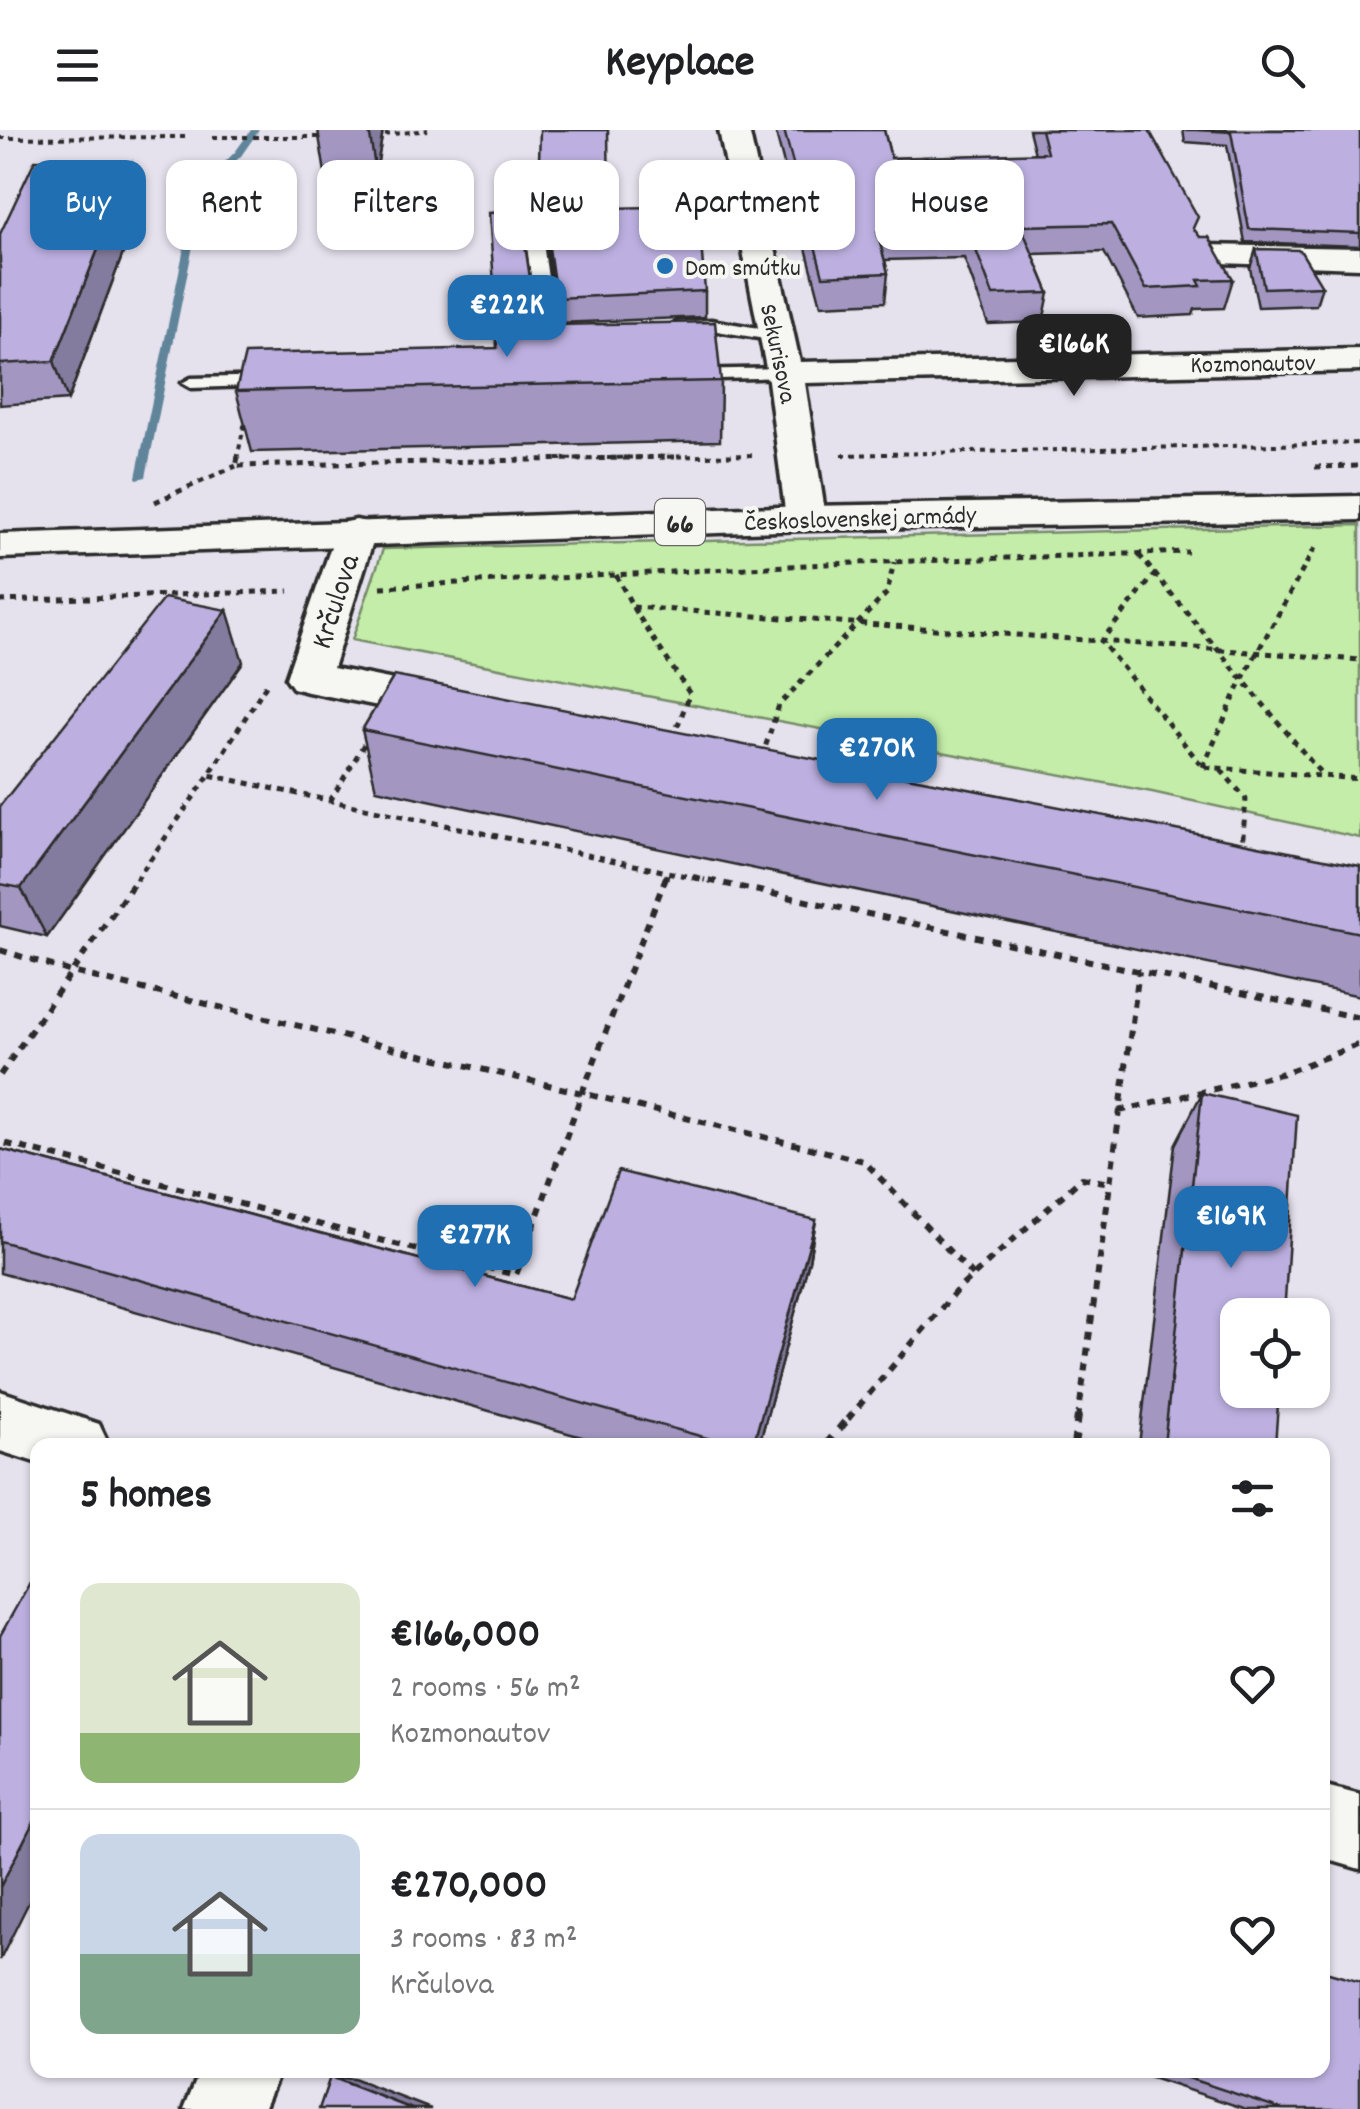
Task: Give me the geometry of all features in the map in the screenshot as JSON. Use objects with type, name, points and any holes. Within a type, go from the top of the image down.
[{"type":"street","name":"Sekurisova","points":[[734,130],[785,374],[806,518]]},
{"type":"street","points":[[1204,255],[1360,258]]},
{"type":"street","name":"Kozmonautov","points":[[785,374],[1360,360]]},
{"type":"street","name":"Československej armády","points":[[0,546],[806,518],[1360,508]]},
{"type":"street","name":"Krčulova","points":[[356,532],[308,678],[498,714]]},
{"type":"street","points":[[0,1421],[55,1438]]},
{"type":"street","points":[[1330,1823],[1360,1832]]},
{"type":"street","points":[[224,2109],[237,2078]]},
{"type":"lane","points":[[536,250],[547,333],[602,330]]},
{"type":"lane","points":[[656,328],[710,325],[776,336]]},
{"type":"lane","points":[[666,375],[785,374]]},
{"type":"lane","points":[[191,383],[290,381]]},
{"type":"path","points":[[264,137],[265,130]]},
{"type":"path","points":[[364,137],[428,130]]},
{"type":"path","points":[[0,138],[184,136]]},
{"type":"path","points":[[213,138],[330,137]]},
{"type":"path","points":[[236,466],[248,403]]},
{"type":"path","points":[[141,508],[236,466],[1360,443]]},
{"type":"path","points":[[1299,548],[1330,548]]},
{"type":"path","points":[[1203,767],[1243,678],[1315,548]]},
{"type":"path","points":[[0,601],[340,589],[894,561],[1195,552]]},
{"type":"path","points":[[1138,554],[1324,776]]},
{"type":"path","points":[[760,764],[779,705],[801,678],[887,594],[894,561]]},
{"type":"path","points":[[1101,641],[1156,573]]},
{"type":"path","points":[[616,575],[632,607],[690,694],[670,747]]},
{"type":"path","points":[[632,607],[1360,660]]},
{"type":"path","points":[[1101,641],[1203,767],[1360,780]]},
{"type":"path","points":[[0,1075],[208,775],[274,671]]},
{"type":"path","points":[[330,801],[374,728]]},
{"type":"path","points":[[1220,769],[1246,799],[1242,858]]},
{"type":"path","points":[[208,775],[1360,1018]]},
{"type":"path","points":[[0,1142],[516,1275],[668,872]]},
{"type":"path","points":[[0,950],[72,972],[864,1161],[974,1276]]},
{"type":"path","points":[[1075,1438],[1139,971]]},
{"type":"path","points":[[1119,1111],[1284,1073],[1360,1044]]},
{"type":"path","points":[[832,1438],[974,1276],[1082,1178],[1110,1184]]},
{"type":"green space","points":[[1360,525],[1360,838],[1152,792],[352,640],[383,549]]},
{"type":"building","points":[[540,130],[608,130],[608,160],[539,160]]},
{"type":"building","points":[[784,130],[884,130],[891,158],[1047,153],[1041,130],[1149,130],[1198,217],[1193,228],[1200,237],[1209,237],[1233,279],[1198,280],[1201,286],[1146,289],[1111,224],[1024,226],[1024,160],[875,160],[875,250],[882,250],[888,273],[823,276],[816,250],[855,250],[855,160],[792,160]]},
{"type":"building","points":[[1198,130],[1360,130],[1360,233],[1249,229],[1231,132]]},
{"type":"building","points":[[30,171],[30,250],[98,250],[54,361],[0,364],[0,234]]},
{"type":"building","points":[[639,207],[639,250],[702,250],[705,291],[556,298],[549,250],[619,250],[619,208]]},
{"type":"building","points":[[489,213],[494,213],[494,250],[526,250],[537,325],[497,326]]},
{"type":"building","points":[[1024,233],[1049,293],[993,295],[976,250],[1024,250]]},
{"type":"building","points":[[1256,249],[1300,250],[1322,286],[1264,288]]},
{"type":"building","points":[[715,322],[721,381],[236,391],[245,354],[497,348],[496,326]]},
{"type":"building","points":[[164,598],[227,610],[21,888],[0,884],[0,806]]},
{"type":"building","points":[[394,676],[1360,866],[1360,933],[362,730]]},
{"type":"building","points":[[1202,1093],[1297,1115],[1285,1298],[1220,1298],[1220,1408],[1278,1408],[1276,1438],[1165,1438]]},
{"type":"building","points":[[0,1149],[571,1299],[618,1171],[816,1220],[755,1438],[707,1438],[0,1241]]},
{"type":"building","points":[[30,1582],[30,1829],[0,1887],[0,1636]]},
{"type":"building","points":[[1330,1973],[1360,1982],[1360,2109],[1282,2109],[1187,2078],[1330,2078]]},
{"type":"building","points":[[333,2078],[412,2109],[319,2109]]},
{"type":"waterway","points":[[141,477],[200,191],[238,154],[255,130]]},
{"type":"place","name":"Dom smútku","points":[[665,266]]}]
